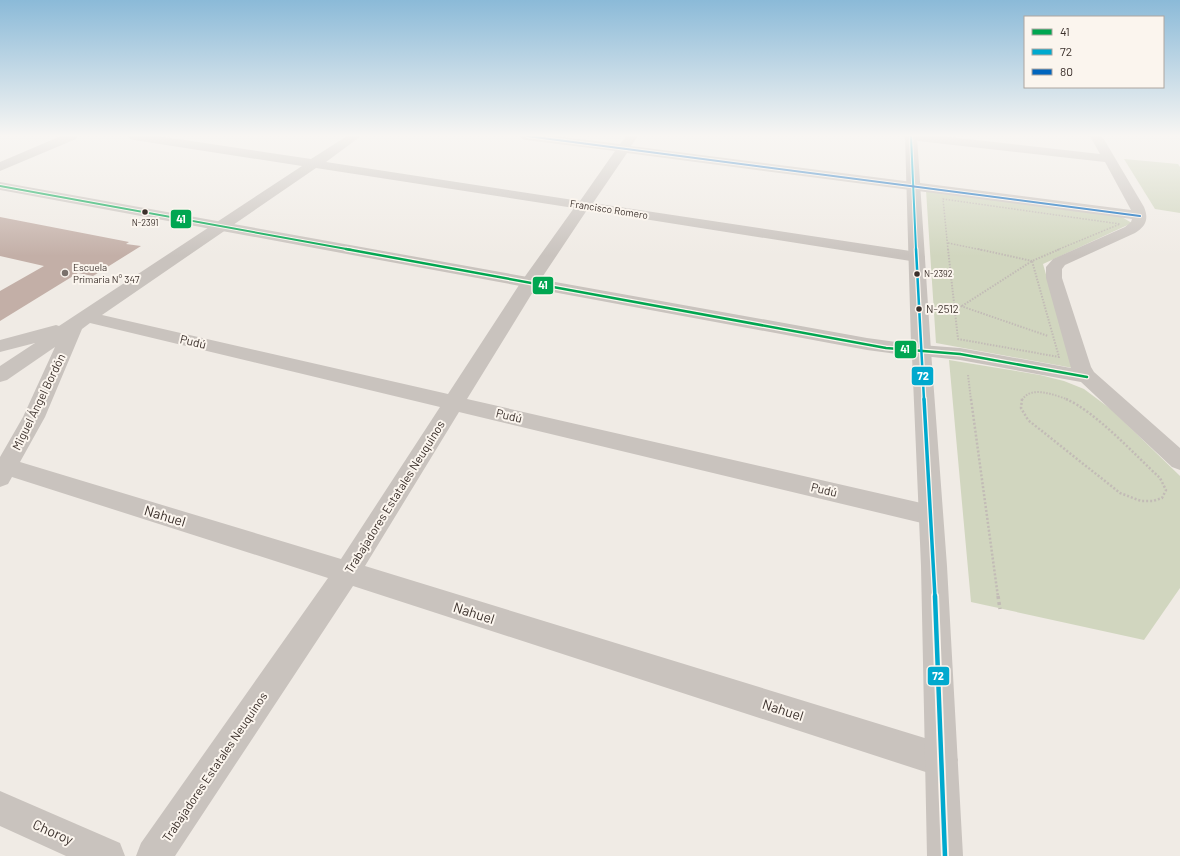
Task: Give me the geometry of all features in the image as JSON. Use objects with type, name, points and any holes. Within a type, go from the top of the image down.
[{"type":"street","points":[[0,376],[296,176]]},
{"type":"street","name":"Francisco Romero","points":[[393,176],[916,256]]},
{"type":"street","name":"Trabajadores Estatales Neuquinos","points":[[154,856],[347,572],[530,282],[604,176]]},
{"type":"street","points":[[848,176],[1140,216]]},
{"type":"street","points":[[912,176],[934,566],[945,856]]},
{"type":"street","points":[[1119,176],[1137,207],[1140,216],[1138,224],[1130,230],[1059,262],[1053,269],[1054,278],[1077,359],[1087,377],[1180,461]]},
{"type":"street","points":[[0,186],[886,348],[960,354],[1087,377]]},
{"type":"street","points":[[0,346],[81,321]]},
{"type":"street","name":"Pudú","points":[[81,321],[454,403],[930,515]]},
{"type":"street","name":"Miguel Ángel Bordón","points":[[4,472],[34,417],[81,321]]},
{"type":"street","name":"Nahuel","points":[[4,472],[347,572],[941,760]]},
{"type":"street","name":"Choroy","points":[[0,808],[107,856]]},
{"type":"path","points":[[962,306],[1032,261],[1120,224],[944,199],[958,339],[1059,357],[1032,261]]},
{"type":"path","points":[[948,243],[1032,261]]},
{"type":"path","points":[[955,304],[1054,338]]},
{"type":"path","points":[[967,371],[1000,609]]},
{"type":"path","points":[[1032,392],[1041,392],[1060,396],[1079,405],[1094,416],[1160,478],[1166,490],[1165,495],[1161,500],[1142,501],[1125,496],[1028,420],[1021,408],[1022,398],[1026,394],[1032,392]]},
{"type":"green space","points":[[1135,176],[1180,176],[1180,213],[1155,209]]},
{"type":"green space","points":[[926,190],[1120,216],[1132,223],[1043,264],[1073,368],[936,343]]},
{"type":"green space","points":[[949,360],[1040,375],[1064,381],[1084,389],[1112,410],[1180,476],[1180,588],[1144,640],[971,602]]},
{"type":"building","name":"Escuela Primaria N° 347","points":[[0,217],[129,242],[126,244],[141,246],[93,276],[78,273],[0,321],[0,291],[44,266],[0,256]]},
{"type":"transit line","name":"80","points":[[833,176],[1140,216]]},
{"type":"transit line","name":"72","points":[[913,176],[921,351],[934,566],[945,856]]},
{"type":"transit line","name":"41","points":[[0,186],[886,348],[960,354],[1087,377]]},
{"type":"place","name":"N-2391","points":[[145,212]]},
{"type":"place","name":"Escuela Primaria N° 347","points":[[65,273]]},
{"type":"place","name":"N-2392","points":[[917,274]]},
{"type":"place","name":"N-2512","points":[[919,309]]}]
